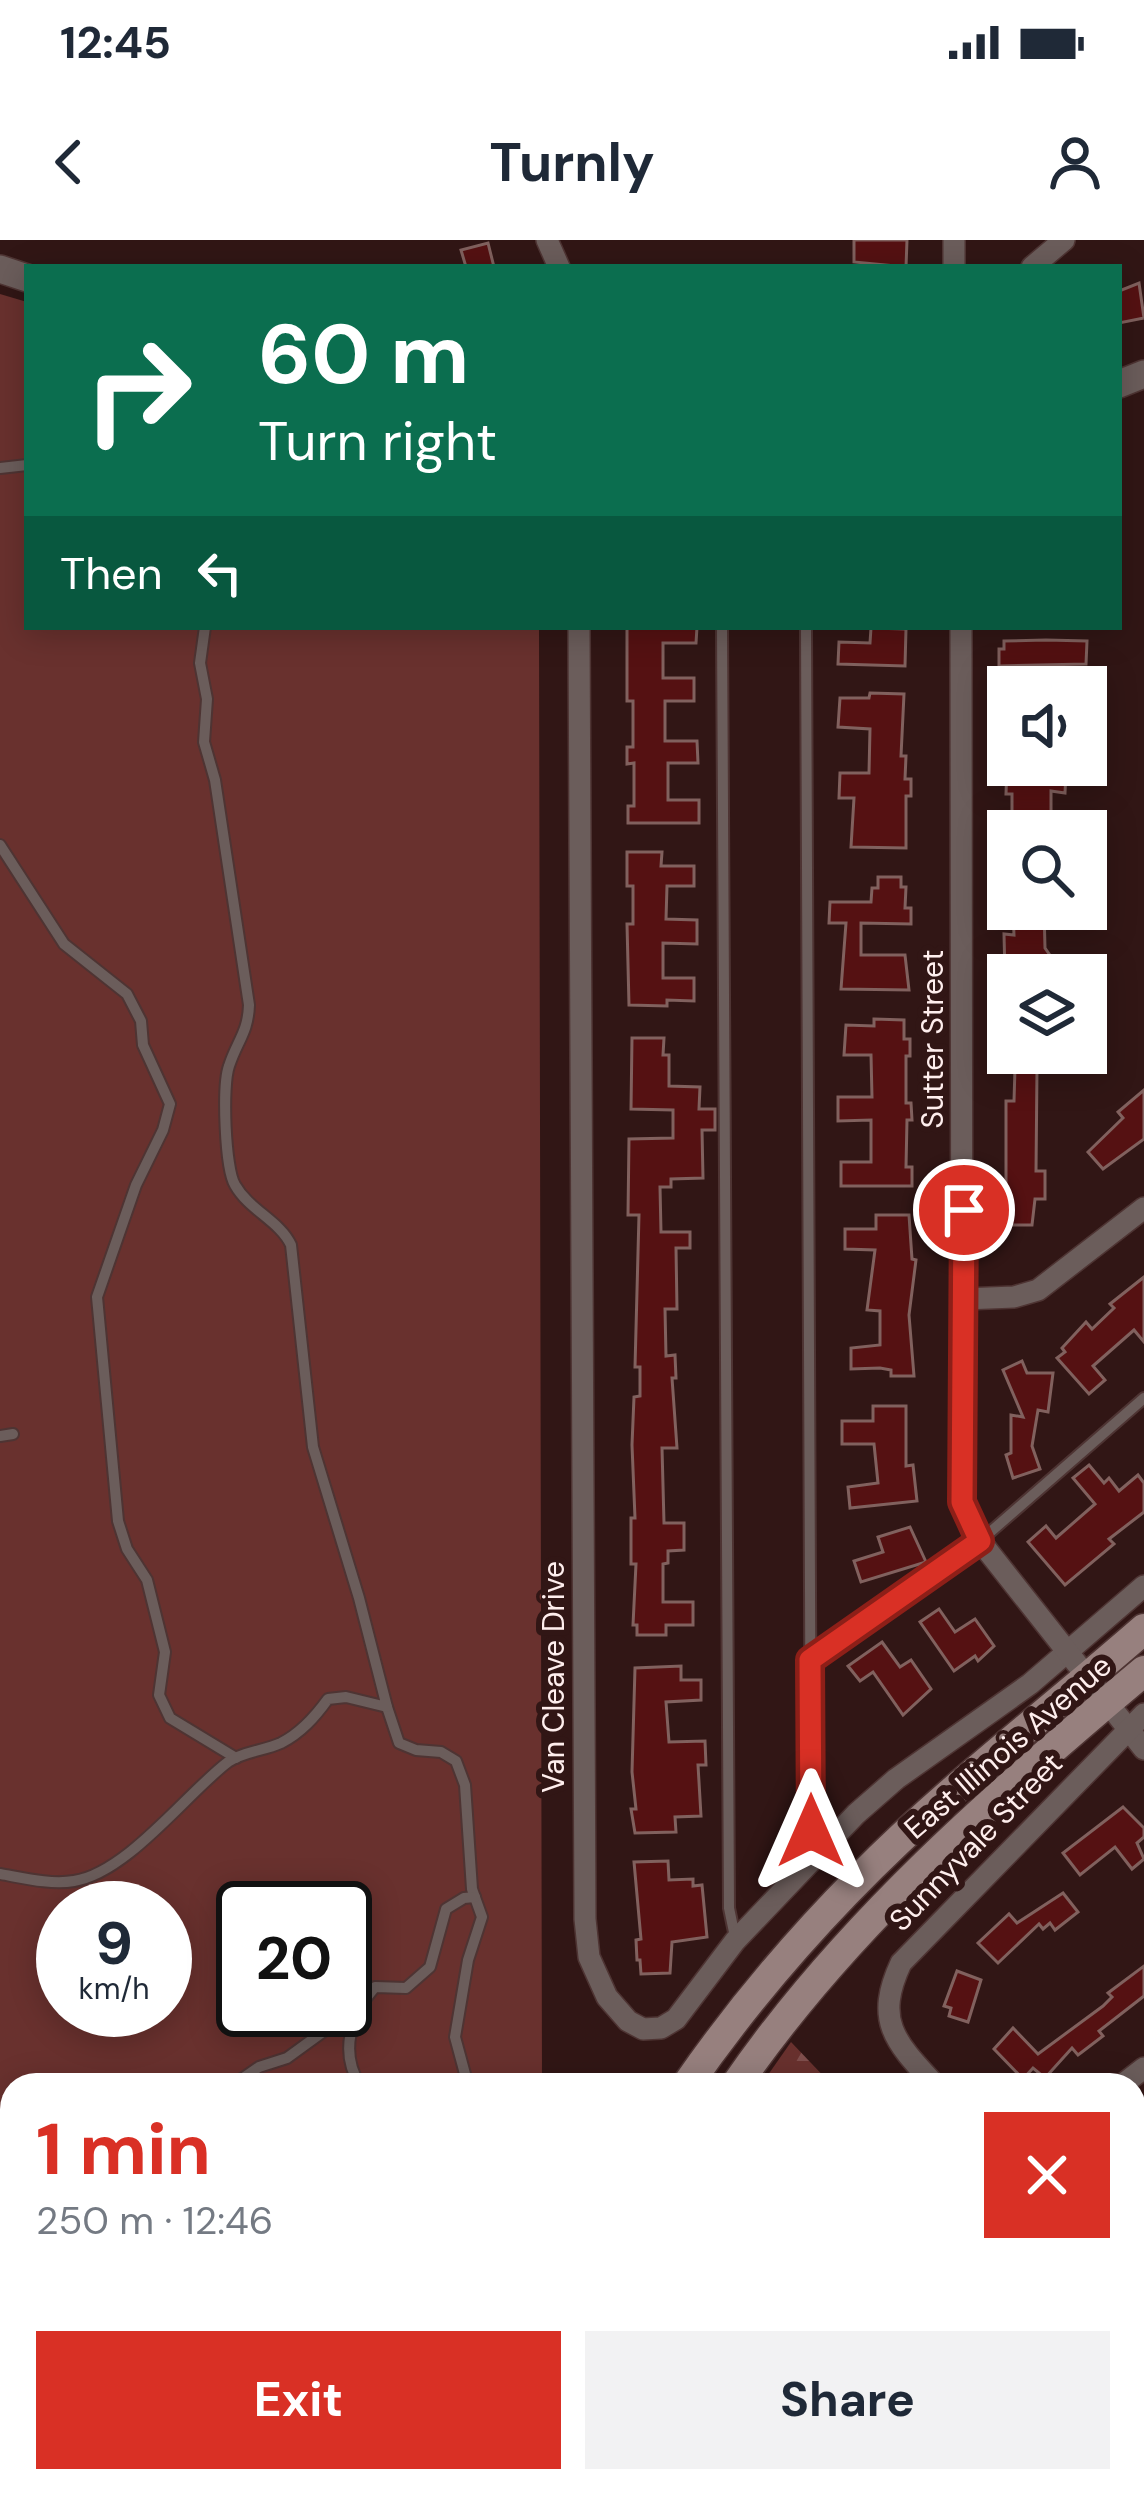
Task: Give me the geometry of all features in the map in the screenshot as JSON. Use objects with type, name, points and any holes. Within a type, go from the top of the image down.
[{"type":"main road","name":"East Illinois Avenue","points":[[745,2073],[801,1998],[907,1882],[1096,1691],[1144,1629]]},
{"type":"main road","name":"East Illinois Avenue","points":[[696,2073],[753,1996],[873,1867],[950,1793],[1096,1691],[1144,1671]]},
{"type":"street","points":[[1036,264],[1064,240]]},
{"type":"street","name":"Van Cleave Drive","points":[[579,630],[587,1938],[596,1978],[607,1997],[628,2021],[643,2029],[661,2028],[676,2019],[735,1941],[821,1848],[896,1779],[1030,1684],[1144,1586]]},
{"type":"street","name":"Sutter Street","points":[[961,630],[962,1502],[980,1541],[1065,1653],[1096,1691],[1135,1722],[1144,1749]]},
{"type":"street","points":[[964,1299],[1014,1297],[1038,1290],[1144,1208]]},
{"type":"street","name":"Sunnyvale Street","points":[[923,2073],[900,2047],[888,2020],[889,1989],[901,1963],[1135,1722]]},
{"type":"lane","points":[[205,630],[200,663],[207,699],[204,742],[215,780],[249,1005],[248,1030],[230,1064],[223,1091],[230,1179],[253,1208],[286,1233],[291,1245],[313,1447],[399,1743],[441,1752],[456,1761],[465,1785],[475,1897],[482,1917],[468,1960],[455,2037],[465,2073]]},
{"type":"lane","points":[[722,630],[728,1885],[735,1941]]},
{"type":"lane","points":[[806,630],[811,1831],[821,1848]]},
{"type":"lane","points":[[0,845],[64,944],[127,994],[141,1022],[143,1045],[170,1104],[97,1298],[118,1521],[127,1549],[147,1580],[165,1652],[159,1695],[170,1718],[236,1758]]},
{"type":"lane","points":[[810,1660],[980,1541],[1144,1398]]},
{"type":"lane","points":[[0,1874],[76,1881],[114,1862],[162,1826],[236,1758],[279,1744],[312,1721],[328,1699],[346,1697],[387,1707]]},
{"type":"lane","points":[[372,1990],[406,1988],[430,1967],[446,1910],[475,1897]]},
{"type":"lane","points":[[251,2073],[287,2058],[319,2037]]},
{"type":"lane","points":[[349,2037],[352,2073]]},
{"type":"green space","points":[[0,294],[24,301],[24,630],[539,630],[542,2073],[0,2073]]},
{"type":"green space","points":[[791,2042],[821,2073],[769,2073]]},
{"type":"building","points":[[854,240],[907,240],[906,264],[854,262]]},
{"type":"building","points":[[488,243],[493,264],[465,264],[461,250]]},
{"type":"building","points":[[1139,283],[1144,318],[1122,322],[1122,290]]},
{"type":"building","points":[[627,630],[697,630],[696,643],[663,643],[663,678],[694,678],[694,701],[665,701],[665,741],[697,741],[698,763],[668,763],[668,800],[699,800],[699,823],[628,823],[628,806],[634,806],[634,763],[627,764],[627,747],[633,747],[633,701],[627,701]]},
{"type":"building","points":[[871,630],[906,630],[905,666],[838,664],[839,642],[870,643]]},
{"type":"building","points":[[1004,641],[1087,641],[1086,664],[999,666]]},
{"type":"building","points":[[870,693],[904,694],[901,756],[906,756],[905,779],[911,779],[911,796],[906,796],[906,848],[851,847],[854,798],[839,798],[840,773],[869,773],[870,729],[838,727],[840,698],[869,698]]},
{"type":"building","points":[[1006,786],[1065,786],[1065,793],[1051,791],[1051,810],[1012,810],[1012,794],[1006,794]]},
{"type":"building","points":[[627,852],[662,852],[661,866],[694,866],[694,886],[667,886],[666,919],[697,920],[697,944],[663,943],[663,978],[694,978],[694,1001],[629,1005],[627,924],[633,924],[633,886],[627,886]]},
{"type":"building","points":[[878,877],[901,877],[911,924],[861,923],[861,955],[905,955],[909,990],[841,989],[846,923],[829,923],[830,902],[871,902]]},
{"type":"building","points":[[1014,930],[1045,930],[1049,954],[1004,954],[1004,934],[1014,935]]},
{"type":"building","points":[[874,1019],[904,1020],[904,1039],[910,1039],[906,1103],[911,1103],[912,1120],[907,1120],[906,1167],[912,1167],[912,1186],[841,1186],[841,1162],[871,1162],[871,1120],[838,1121],[838,1097],[872,1097],[871,1055],[844,1055],[846,1025],[874,1026]]},
{"type":"building","points":[[632,1038],[664,1038],[669,1086],[700,1087],[699,1109],[715,1109],[715,1130],[702,1130],[703,1178],[671,1179],[671,1187],[660,1187],[661,1232],[690,1232],[690,1248],[676,1248],[677,1309],[665,1309],[666,1356],[675,1355],[677,1448],[662,1448],[664,1523],[684,1523],[684,1550],[668,1551],[668,1563],[663,1564],[663,1602],[693,1602],[693,1625],[666,1625],[666,1635],[637,1635],[637,1625],[633,1625],[632,1445],[634,1397],[640,1396],[640,1367],[635,1367],[639,1215],[628,1215],[629,1139],[673,1138],[673,1110],[631,1109]]},
{"type":"building","points":[[1015,1074],[1037,1074],[1036,1171],[1045,1171],[1045,1199],[1035,1199],[1032,1225],[1010,1225],[1010,1208],[1006,1208],[1006,1101],[1014,1101]]},
{"type":"building","points":[[1144,1090],[1144,1139],[1103,1169],[1088,1152],[1123,1118],[1118,1112]]},
{"type":"building","points":[[876,1215],[909,1215],[912,1259],[916,1260],[909,1315],[914,1376],[891,1376],[891,1370],[880,1368],[851,1369],[851,1348],[880,1345],[880,1311],[867,1310],[875,1250],[845,1249],[845,1229],[876,1229]]},
{"type":"building","points":[[1144,1277],[1144,1342],[1134,1330],[1093,1366],[1105,1380],[1089,1394],[1057,1358],[1086,1322],[1092,1329],[1114,1308],[1110,1304]]},
{"type":"building","points":[[1022,1361],[1027,1373],[1053,1373],[1048,1412],[1038,1410],[1032,1446],[1040,1469],[1013,1478],[1006,1455],[1011,1453],[1011,1415],[1023,1417],[1003,1370]]},
{"type":"building","points":[[873,1406],[906,1406],[906,1466],[913,1465],[917,1501],[850,1508],[848,1487],[878,1483],[874,1444],[842,1444],[842,1421],[873,1421]]},
{"type":"building","points":[[1089,1465],[1104,1483],[1109,1478],[1119,1491],[1138,1475],[1144,1483],[1144,1512],[1109,1539],[1114,1544],[1065,1585],[1028,1542],[1046,1526],[1056,1538],[1095,1504],[1073,1478]]},
{"type":"building","points":[[910,1527],[926,1562],[861,1582],[854,1561],[883,1552],[878,1537]]},
{"type":"building","points":[[939,1609],[955,1632],[975,1619],[994,1646],[978,1661],[975,1656],[954,1671],[920,1622]]},
{"type":"building","points":[[882,1642],[900,1667],[911,1660],[931,1689],[903,1715],[873,1672],[860,1681],[848,1666]]},
{"type":"building","points":[[681,1666],[681,1680],[701,1680],[701,1700],[666,1702],[669,1742],[705,1741],[706,1765],[698,1765],[701,1816],[675,1817],[676,1832],[635,1833],[631,1809],[636,1809],[632,1772],[635,1668]]},
{"type":"building","points":[[1123,1807],[1144,1828],[1144,1837],[1137,1843],[1144,1859],[1132,1869],[1115,1847],[1080,1875],[1063,1853]]},
{"type":"building","points":[[668,1861],[669,1880],[693,1879],[693,1886],[702,1885],[707,1937],[672,1942],[670,1973],[641,1974],[634,1862]]},
{"type":"building","points":[[1063,1893],[1078,1912],[1055,1930],[1050,1923],[1043,1929],[1039,1924],[998,1963],[978,1943],[1009,1914],[1017,1923]]},
{"type":"building","points":[[1144,1966],[1144,1996],[1099,2031],[1103,2036],[1078,2055],[1072,2048],[1050,2073],[1033,2068],[1017,2073],[994,2049],[1013,2028],[1038,2054],[1103,2006],[1112,1997],[1108,1993]]},
{"type":"building","points":[[957,1971],[981,1980],[968,2022],[949,2016],[951,2008],[944,2006]]},
{"type":"route","points":[[811,1831],[810,1660],[980,1541],[962,1502],[964,1210]]}]
